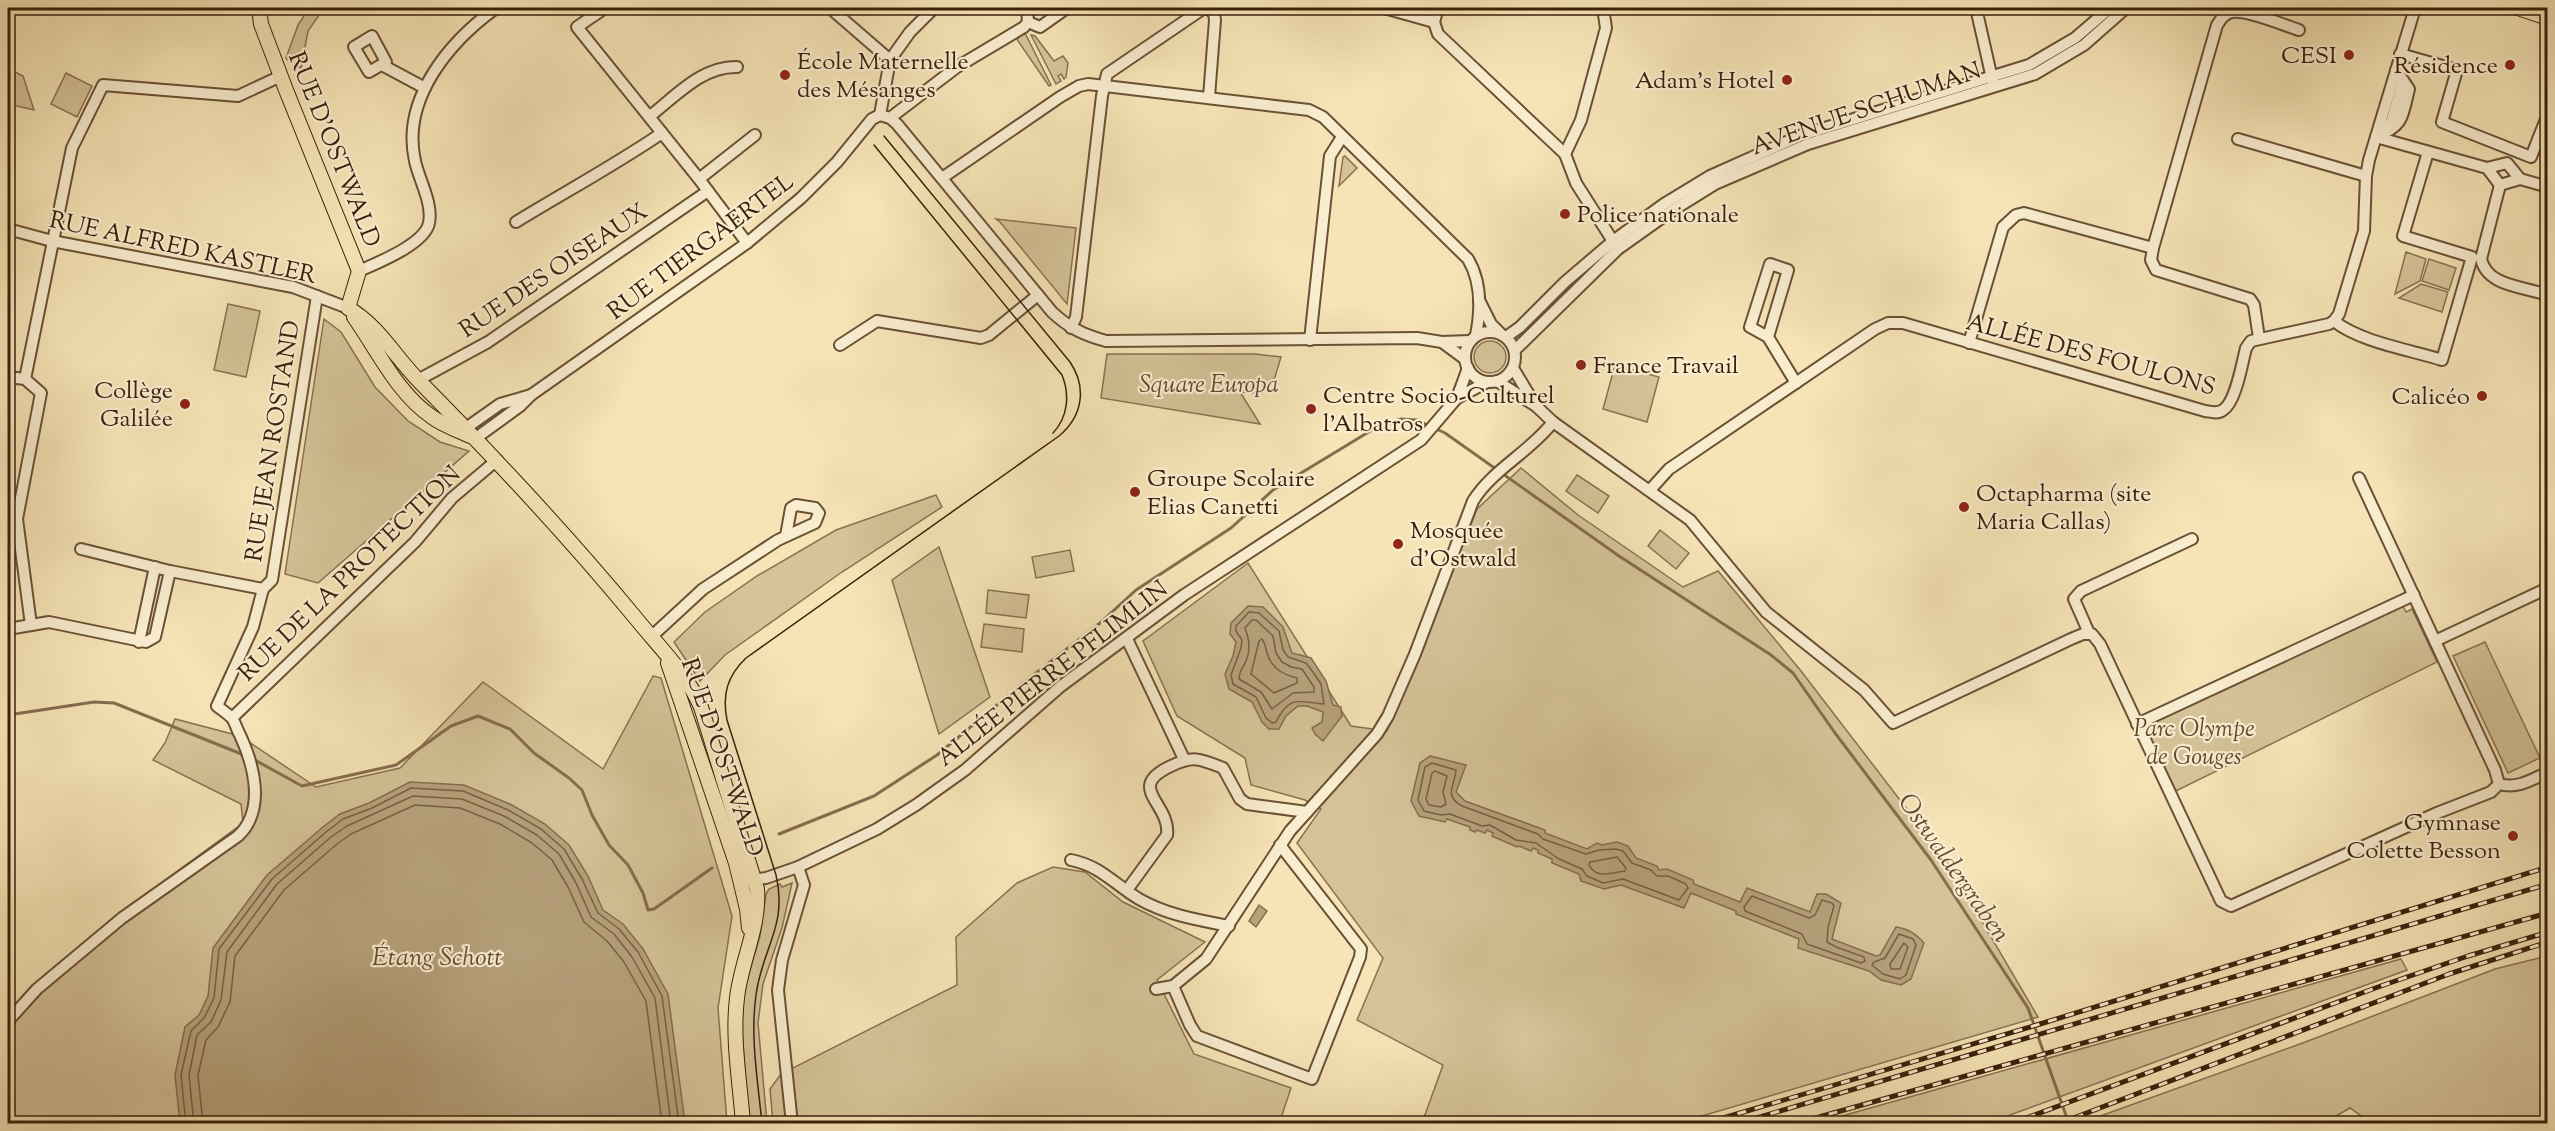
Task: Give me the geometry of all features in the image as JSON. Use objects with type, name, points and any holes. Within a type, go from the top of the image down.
[{"type":"main road","name":"RUE D'OSTWALD","points":[[259,8],[261,24],[359,271],[348,308],[395,380],[416,405],[439,421],[471,433]]},
{"type":"main road","points":[[2518,8],[2542,13]]},
{"type":"main road","name":"RUE D'OSTWALD","points":[[348,308],[366,318],[418,380],[497,460],[611,588],[680,670],[696,696],[756,880],[758,909],[735,1012],[743,1124]]},
{"type":"main road","name":"RUE D'OSTWALD","points":[[661,648],[678,686],[741,881],[749,922],[749,946]]},
{"type":"street","points":[[605,8],[577,27],[650,116],[747,243]]},
{"type":"street","points":[[830,8],[890,60]]},
{"type":"street","points":[[934,8],[916,26],[890,60],[885,116],[942,178],[1052,312],[1071,328],[1084,335],[1106,341],[1417,338],[1442,342],[1473,338],[1492,331],[1503,335]]},
{"type":"street","points":[[1027,8],[1028,22]]},
{"type":"street","name":"RUE TIERGAERTEL","points":[[471,433],[520,406],[531,395],[747,243],[801,198],[837,162],[872,118],[885,116],[957,67],[1024,27],[1028,22],[1040,27],[1067,8]]},
{"type":"street","points":[[1071,328],[1076,317],[1107,74],[1205,8],[1214,13],[1215,20],[1209,97]]},
{"type":"street","points":[[1384,8],[1434,22]]},
{"type":"street","points":[[1438,8],[1434,22],[1438,34],[1565,154],[1576,183],[1616,245]]},
{"type":"street","points":[[1565,154],[1581,120],[1606,28],[1603,8]]},
{"type":"street","points":[[1976,8],[1993,82]]},
{"type":"street","name":"AVENUE SCHUMAN","points":[[1993,82],[2057,51],[2110,8]]},
{"type":"street","name":"AVENUE SCHUMAN","points":[[1503,335],[1520,327],[1566,282],[1616,245],[1664,204],[1710,176],[1802,135],[1993,82],[2035,74],[2064,59],[2084,45],[2126,8]]},
{"type":"street","points":[[2299,30],[2242,13],[2232,12],[2222,17],[2217,25],[2151,260],[2156,270],[2250,298],[2254,305],[2259,338],[2334,321],[2339,314],[2364,231],[2366,176],[2415,8]]},
{"type":"street","points":[[359,271],[411,245],[424,234],[429,224],[429,208],[415,159],[412,134],[425,88],[444,56],[489,9]]},
{"type":"street","points":[[2400,54],[2457,70],[2442,122],[2531,157],[2547,114]]},
{"type":"street","points":[[382,65],[425,88]]},
{"type":"street","points":[[650,116],[705,74],[720,66],[733,69]]},
{"type":"street","points":[[2376,137],[2394,130],[2401,117],[2409,88],[2396,70]]},
{"type":"street","points":[[25,379],[72,148],[104,85],[238,96],[281,76]]},
{"type":"street","points":[[942,178],[1060,96],[1079,86],[1104,85],[1309,110],[1323,117],[1468,259],[1473,268],[1479,299],[1491,324],[1515,350],[1513,368],[1509,374],[1492,381]]},
{"type":"street","points":[[516,222],[586,179],[620,162],[662,133]]},
{"type":"street","points":[[699,179],[755,135]]},
{"type":"street","points":[[1310,340],[1330,156],[1342,137]]},
{"type":"street","points":[[2376,137],[2487,168],[2507,163],[2520,179]]},
{"type":"street","points":[[2238,139],[2366,176]]},
{"type":"street","points":[[2428,152],[2403,236],[2477,258],[2495,279],[2541,293]]},
{"type":"street","points":[[2487,168],[2500,185]]},
{"type":"street","points":[[2500,185],[2520,179],[2546,186]]},
{"type":"street","points":[[2334,321],[2343,328],[2376,340],[2442,360],[2500,185]]},
{"type":"street","name":"RUE DES OISEAUX","points":[[418,380],[488,342],[708,190]]},
{"type":"street","points":[[1969,343],[2003,227],[2016,215],[2024,213],[2153,248]]},
{"type":"street","name":"RUE ALFRED KASTLER","points":[[8,229],[52,241],[293,287],[348,308]]},
{"type":"street","name":"AVENUE SCHUMAN","points":[[1515,350],[1616,245]]},
{"type":"street","points":[[1768,337],[1788,270],[1770,264],[1750,327],[1768,337],[1796,383]]},
{"type":"street","points":[[840,345],[877,321],[981,338],[988,335],[1038,295]]},
{"type":"street","name":"RUE JEAN ROSTAND","points":[[232,718],[217,706],[253,627],[263,590],[272,580],[317,296]]},
{"type":"street","points":[[1466,364],[1479,299]]},
{"type":"street","name":"ALLÉE DES FOULONS","points":[[1650,490],[1669,469],[1875,329],[1888,323],[1903,323],[2215,412],[2223,410],[2230,403],[2246,348],[2251,341],[2259,338]]},
{"type":"street","points":[[1442,342],[1479,379],[1492,381],[1536,406],[1553,422],[1690,520],[1766,612],[1864,690],[1893,723],[2088,633]]},
{"type":"street","name":"ALLÉE PIERRE PFLIMLIN","points":[[741,881],[756,880],[798,867],[877,829],[916,805],[965,770],[1061,686],[1184,595],[1421,440],[1457,398],[1466,364]]},
{"type":"street","points":[[1513,368],[1536,406]]},
{"type":"street","points":[[8,377],[25,379],[41,393],[17,519],[32,625]]},
{"type":"street","name":"ALLÉE PIERRE PFLIMLIN","points":[[1457,398],[1492,381]]},
{"type":"street","points":[[1156,989],[1173,986],[1206,959],[1280,845],[1370,744],[1382,726],[1416,654],[1473,501],[1488,482],[1542,436],[1553,422]]},
{"type":"street","name":"RUE DE LA PROTECTION","points":[[232,718],[415,542],[452,498],[497,460]]},
{"type":"street","points":[[2359,478],[2495,770],[2499,784]]},
{"type":"street","points":[[651,637],[703,589],[786,536]]},
{"type":"street","points":[[2192,539],[2081,591],[2074,599],[2088,633],[2096,637],[2222,902],[2231,906],[2438,813],[2491,792],[2499,784]]},
{"type":"street","points":[[8,540],[20,540]]},
{"type":"street","points":[[81,549],[170,571],[263,590]]},
{"type":"street","points":[[139,642],[155,567]]},
{"type":"street","points":[[8,629],[49,622],[146,642],[155,637],[170,571]]},
{"type":"street","points":[[2435,641],[2547,588]]},
{"type":"street","points":[[2137,724],[2414,595]]},
{"type":"street","points":[[1127,639],[1184,759]]},
{"type":"street","points":[[8,1021],[37,990],[122,918],[210,858],[238,836],[247,825],[256,797],[247,751],[232,718]]},
{"type":"street","points":[[1127,891],[1167,835],[1166,825],[1150,787],[1151,778],[1156,772],[1184,759],[1194,758],[1223,768],[1240,799],[1247,804],[1307,812]]},
{"type":"street","points":[[2499,784],[2519,785],[2547,772]]},
{"type":"street","points":[[1173,986],[1197,1036],[1312,1079],[1360,957],[1361,949],[1280,845]]},
{"type":"street","points":[[1071,860],[1097,868],[1127,891],[1157,908],[1172,914],[1229,926]]},
{"type":"street","points":[[792,1124],[778,990],[782,960],[804,885],[798,867]]},
{"type":"green space","points":[[309,8],[324,8],[308,31],[301,68],[294,66],[286,58],[298,25]]},
{"type":"green space","points":[[1025,33],[1051,85],[1049,86],[1018,41],[1017,37]]},
{"type":"green space","points":[[1031,35],[1035,36],[1054,61],[1063,56],[1068,63],[1066,77],[1064,79],[1061,74],[1058,76],[1061,81],[1056,84]]},
{"type":"green space","points":[[15,72],[23,76],[34,110],[8,104],[8,85]]},
{"type":"green space","points":[[66,73],[92,86],[77,117],[51,104]]},
{"type":"green space","points":[[1345,156],[1357,168],[1339,186],[1343,157]]},
{"type":"green space","points":[[996,219],[1076,228],[1067,304],[1000,222]]},
{"type":"green space","points":[[2406,252],[2426,259],[2420,281],[2395,294]]},
{"type":"green space","points":[[2429,259],[2456,268],[2449,290],[2422,281]]},
{"type":"green space","points":[[2421,284],[2448,292],[2442,312],[2399,298]]},
{"type":"green space","points":[[228,304],[260,311],[246,377],[214,370]]},
{"type":"green space","points":[[324,319],[341,332],[375,387],[408,421],[440,442],[469,451],[318,583],[285,574]]},
{"type":"green space","points":[[1490,341],[1502,345],[1506,357],[1502,369],[1490,373],[1478,369],[1474,357],[1478,345]]},
{"type":"green space","name":"Square Europa","points":[[1107,354],[1255,354],[1281,357],[1275,377],[1262,393],[1240,392],[1260,424],[1101,398]]},
{"type":"green space","points":[[1615,365],[1659,377],[1647,422],[1603,409]]},
{"type":"green space","points":[[1521,468],[1578,515],[1683,587],[1718,571],[1801,671],[1946,860],[2038,1017],[1678,1123],[1422,1123],[1443,1065],[1357,1020],[1383,958],[1297,843],[1321,809],[1305,800],[1251,785],[1245,758],[1177,716],[1143,641],[1248,563],[1351,726],[1387,731],[1477,509]]},
{"type":"green space","points":[[1577,475],[1609,496],[1598,513],[1566,491]]},
{"type":"green space","points":[[936,495],[942,507],[842,572],[725,655],[700,681],[674,642],[705,612],[757,576],[836,530]]},
{"type":"green space","points":[[1660,530],[1689,553],[1676,569],[1648,546]]},
{"type":"green space","points":[[939,547],[990,697],[939,734],[892,580]]},
{"type":"green space","points":[[1070,550],[1074,571],[1036,578],[1032,557]]},
{"type":"green space","points":[[988,590],[1029,595],[1026,618],[986,613]]},
{"type":"green space","name":"Parc Olympe de Gouges","points":[[2402,604],[2406,612],[2412,609],[2437,662],[2176,791],[2148,733],[2149,723]]},
{"type":"green space","points":[[984,624],[1024,629],[1022,652],[981,647]]},
{"type":"green space","points":[[2485,642],[2540,758],[2508,773],[2453,656]]},
{"type":"green space","points":[[653,676],[661,678],[732,916],[718,1008],[727,1123],[8,1123],[8,1013],[34,985],[119,914],[243,823],[241,804],[153,760],[165,743],[175,719],[240,736],[316,787],[400,768],[483,682],[603,769]]},
{"type":"green space","points":[[1053,867],[1085,872],[1123,902],[1205,942],[1157,980],[1194,1054],[1291,1088],[1279,1124],[773,1123],[770,1089],[781,1074],[957,985],[956,937],[1017,883]]},
{"type":"green space","points":[[792,883],[782,928],[763,984],[758,1023],[767,1123],[749,1124],[741,1018],[743,994],[760,936],[766,894],[769,889],[780,884],[782,887]]},
{"type":"green space","points":[[2547,956],[2547,1123],[2371,1123],[2350,1108],[2324,1123],[2081,1123],[2308,1041],[2495,969]]},
{"type":"green space","points":[[2401,959],[2407,970],[1988,1123],[1817,1123]]},
{"type":"water","points":[[1248,606],[1263,607],[1283,627],[1292,653],[1311,658],[1326,681],[1333,705],[1341,707],[1342,716],[1323,741],[1312,728],[1322,722],[1323,712],[1307,706],[1298,706],[1286,716],[1279,729],[1269,729],[1262,722],[1252,702],[1229,689],[1225,674],[1236,642],[1230,634],[1231,623]]},
{"type":"water","points":[[1430,756],[1466,765],[1456,792],[1465,801],[1545,830],[1545,833],[1587,849],[1597,843],[1602,845],[1617,842],[1628,846],[1636,858],[1657,866],[1659,870],[1667,869],[1693,880],[1694,884],[1740,902],[1747,888],[1810,912],[1817,894],[1826,894],[1841,903],[1832,939],[1876,956],[1880,955],[1896,927],[1908,931],[1924,943],[1911,979],[1901,985],[1881,980],[1869,971],[1798,948],[1799,939],[1691,893],[1684,908],[1621,885],[1604,889],[1581,881],[1579,874],[1552,863],[1552,859],[1538,853],[1538,850],[1533,848],[1531,851],[1517,847],[1492,836],[1493,833],[1487,830],[1485,833],[1477,830],[1475,832],[1470,830],[1470,827],[1447,819],[1445,822],[1419,816],[1411,801],[1420,763]]},
{"type":"water","name":"Étang Schott","points":[[410,782],[464,785],[510,804],[545,824],[569,845],[588,876],[603,910],[623,924],[643,949],[668,994],[685,1123],[180,1123],[175,1075],[185,1027],[199,1015],[208,996],[213,948],[267,875],[323,827],[340,814],[369,803]]},
{"type":"water","points":[[1259,905],[1267,911],[1256,927],[1249,921]]},
{"type":"waterway","name":"Ostwaldergraben","points":[[779,834],[874,796],[937,755],[1100,623],[1136,590],[1231,528],[1273,490],[1372,430],[1401,419],[1417,420],[1445,433],[1619,556],[1771,655],[1793,673],[1835,733],[1931,860],[2028,1008],[2069,1124]]},
{"type":"waterway","points":[[8,715],[94,702],[114,703],[244,755]]},
{"type":"waterway","points":[[253,759],[302,786],[396,765],[451,726],[478,716],[510,729],[534,753],[582,790],[592,815],[609,845],[628,865],[643,893],[648,910],[654,909],[712,868]]},
{"type":"tram line","points":[[762,1124],[755,1060],[754,1011],[759,978],[777,923],[779,893],[776,875],[727,720],[725,702],[730,679],[746,658],[1059,436],[1073,420],[1080,401],[1079,381],[1070,362],[884,136]]},
{"type":"tram line","points":[[874,145],[1062,375],[1067,398],[1065,413],[1053,433]]},
{"type":"railway","points":[[1703,1124],[2040,1024],[2548,867]]},
{"type":"railway","points":[[1736,1124],[2548,884]]},
{"type":"railway","points":[[1794,1124],[2548,913]]},
{"type":"railway","points":[[2010,1124],[2378,987],[2548,932]]},
{"type":"railway","points":[[2058,1124],[2449,974],[2548,942]]},
{"type":"place","name":"CESI","points":[[2349,55]]},
{"type":"place","name":"Résidence","points":[[2510,65]]},
{"type":"place","name":"École Maternelle des Mésanges","points":[[785,75]]},
{"type":"place","name":"Adam's Hotel","points":[[1787,80]]},
{"type":"place","name":"Police nationale","points":[[1565,214]]},
{"type":"place","name":"France Travail","points":[[1581,365]]},
{"type":"place","name":"Calicéo","points":[[2482,396]]},
{"type":"place","name":"Collège Galilée","points":[[185,404]]},
{"type":"place","name":"Centre Socio-Culturel l'Albatros","points":[[1311,409]]},
{"type":"place","name":"Groupe Scolaire Elias Canetti","points":[[1135,492]]},
{"type":"place","name":"Octapharma (site Maria Callas)","points":[[1964,507]]},
{"type":"place","name":"Mosquée d'Ostwald","points":[[1398,544]]},
{"type":"place","name":"Gymnase Colette Besson","points":[[2513,836]]}]
